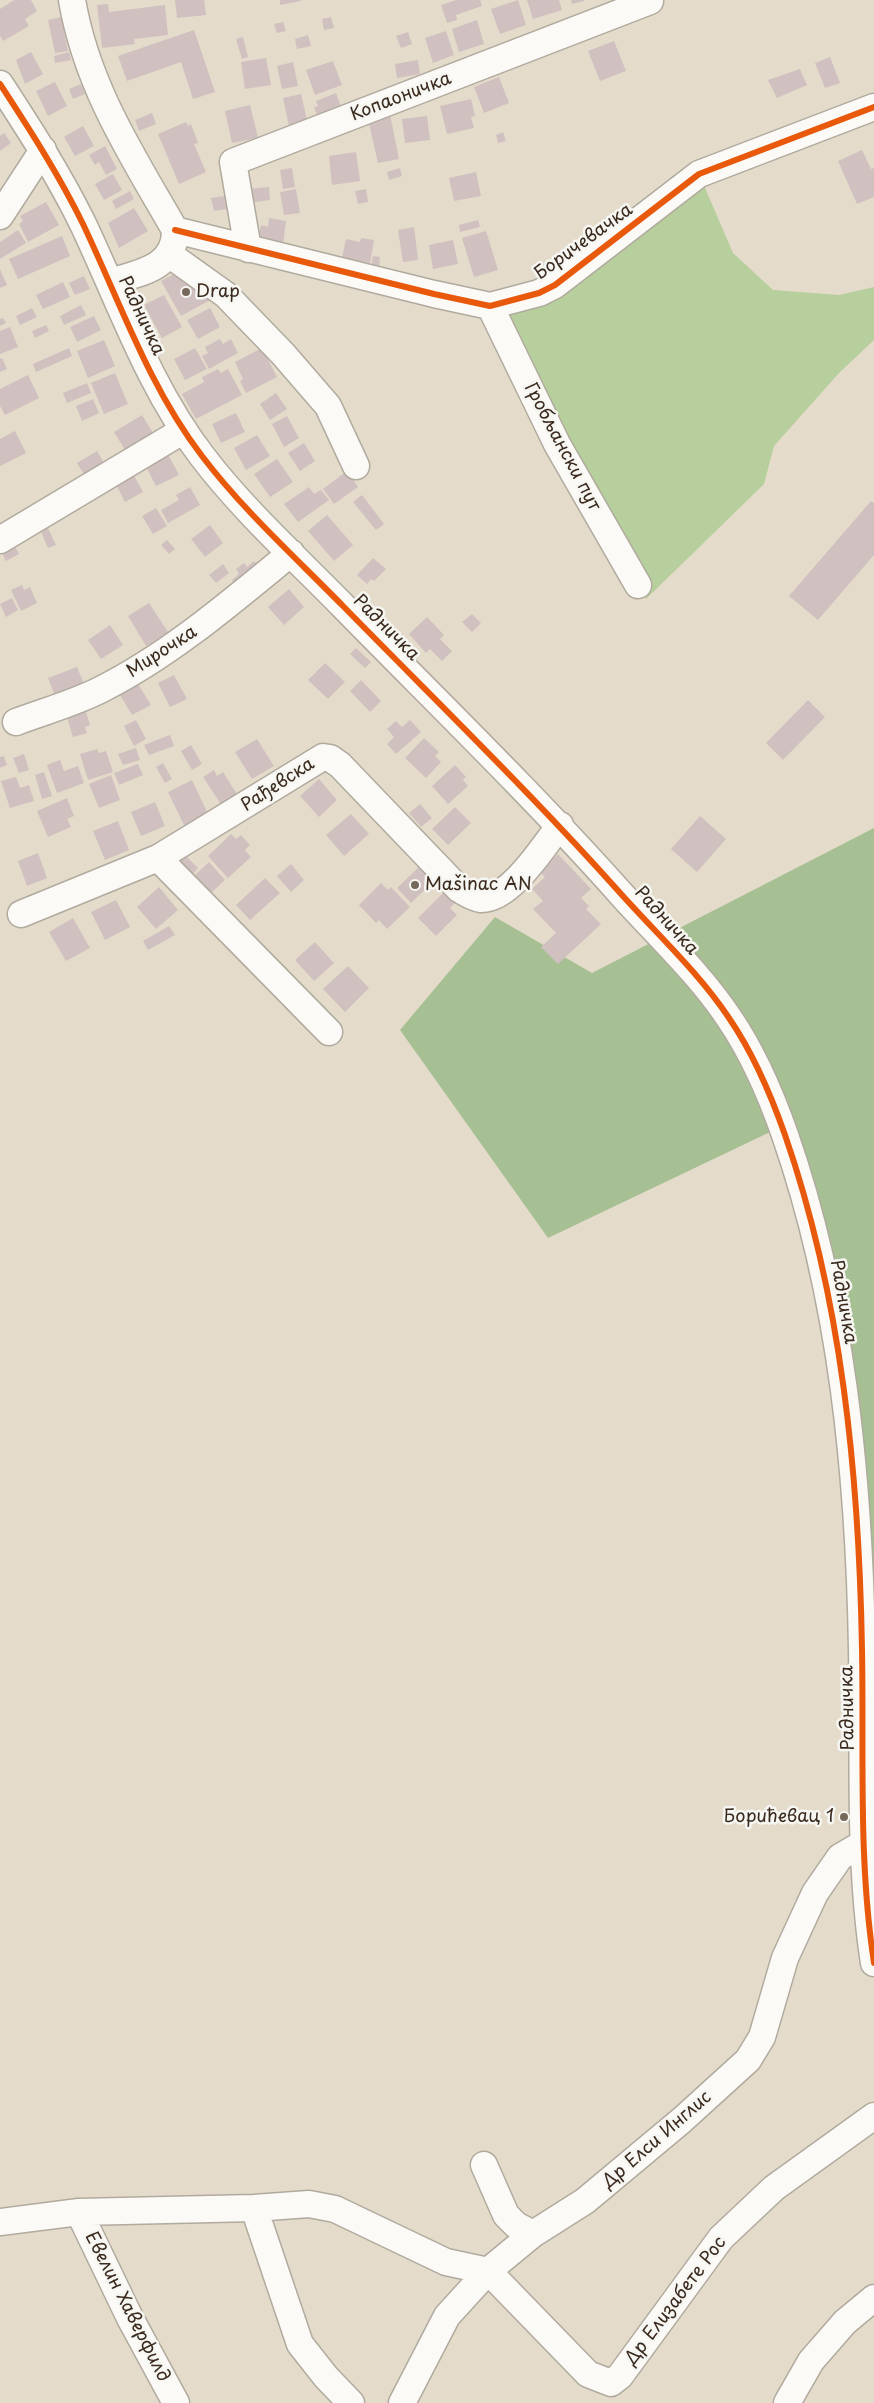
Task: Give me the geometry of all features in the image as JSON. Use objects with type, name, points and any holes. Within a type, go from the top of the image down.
[{"type":"street","points":[[72,0],[82,48],[107,112],[172,242],[283,354],[328,406],[356,466]]},
{"type":"street","name":"Копаоничка","points":[[248,249],[233,162],[650,1]]},
{"type":"street","name":"Радничка","points":[[0,84],[43,150],[83,224],[149,369],[184,430],[225,484],[560,825],[690,969],[729,1017],[746,1046],[769,1096],[806,1198],[831,1308],[856,1514],[861,1610],[864,1843],[874,1963]]},
{"type":"street","name":"Боричевачка","points":[[172,242],[248,249],[490,306],[539,294],[556,285],[699,174],[874,107]]},
{"type":"street","points":[[0,216],[43,150]]},
{"type":"street","points":[[110,282],[158,266],[172,242]]},
{"type":"street","name":"Гробљански пут","points":[[490,306],[557,444],[638,585]]},
{"type":"street","points":[[0,540],[184,430]]},
{"type":"street","name":"Мирочка","points":[[16,722],[92,694],[133,671],[206,623],[291,553]]},
{"type":"street","name":"Рађевска","points":[[21,914],[158,858],[323,757],[330,758],[340,765],[459,889],[481,899],[504,889],[528,867],[560,825]]},
{"type":"street","points":[[158,858],[329,1032]]},
{"type":"street","name":"Др Елси Инглис","points":[[402,2403],[446,2316],[488,2271],[533,2234],[585,2201],[682,2120],[748,2060],[762,2037],[785,1958],[814,1893],[840,1857],[864,1843]]},
{"type":"street","name":"Др Елизабете Рос","points":[[488,2271],[588,2374],[611,2383],[620,2376],[721,2238],[774,2188],[874,2116]]},
{"type":"street","points":[[484,2165],[506,2215],[516,2225],[533,2234]]},
{"type":"street","points":[[0,2222],[78,2212],[254,2208],[309,2204],[335,2209],[446,2262],[488,2271]]},
{"type":"street","points":[[254,2208],[300,2344],[326,2377],[351,2403]]},
{"type":"street","name":"Евелин Хаверфилд","points":[[78,2212],[130,2318],[176,2403]]},
{"type":"street","points":[[787,2403],[811,2360],[845,2322],[874,2298]]},
{"type":"green space","points":[[699,174],[733,253],[773,290],[839,295],[874,287],[874,340],[839,373],[774,446],[764,484],[646,599],[615,530],[497,329],[519,300]]},
{"type":"green space","points":[[874,828],[874,1897],[867,1587],[789,1123],[548,1238],[400,1030],[495,917],[592,973]]},
{"type":"building","points":[[14,0],[31,0],[37,11],[25,19],[29,26],[3,41],[0,36],[0,9]]},
{"type":"building","points":[[175,0],[204,0],[206,15],[177,18]]},
{"type":"building","points":[[280,0],[301,0],[301,1],[280,5]]},
{"type":"building","points":[[456,0],[480,0],[482,6],[456,15],[457,20],[447,23],[441,5]]},
{"type":"building","points":[[518,0],[526,25],[500,34],[491,9]]},
{"type":"building","points":[[527,0],[559,0],[562,10],[533,19]]},
{"type":"building","points":[[571,0],[584,0],[584,1],[572,4]]},
{"type":"building","points":[[108,4],[109,12],[165,5],[168,35],[134,39],[135,44],[102,48],[97,5]]},
{"type":"building","points":[[61,17],[68,51],[55,53],[48,20]]},
{"type":"building","points":[[331,17],[334,28],[324,30],[322,19]]},
{"type":"building","points":[[477,20],[484,44],[459,52],[452,29]]},
{"type":"building","points":[[283,22],[286,31],[277,33],[274,24]]},
{"type":"building","points":[[194,30],[215,92],[193,99],[181,62],[127,81],[118,56]]},
{"type":"building","points":[[446,31],[454,55],[433,63],[425,38]]},
{"type":"building","points":[[408,32],[412,44],[401,48],[396,36]]},
{"type":"building","points":[[308,35],[311,46],[297,49],[295,39]]},
{"type":"building","points":[[243,37],[248,57],[242,59],[236,39]]},
{"type":"building","points":[[614,41],[626,71],[600,81],[588,51]]},
{"type":"building","points":[[31,52],[43,74],[25,84],[16,60]]},
{"type":"building","points":[[69,52],[71,60],[55,63],[54,56]]},
{"type":"building","points":[[830,57],[840,83],[825,88],[815,63]]},
{"type":"building","points":[[266,58],[271,85],[245,89],[241,62]]},
{"type":"building","points":[[418,60],[420,74],[397,78],[395,64]]},
{"type":"building","points":[[333,61],[342,85],[315,95],[306,70]]},
{"type":"building","points":[[293,62],[298,86],[282,89],[277,66]]},
{"type":"building","points":[[800,69],[807,85],[777,98],[768,80]]},
{"type":"building","points":[[499,77],[509,103],[484,113],[474,87]]},
{"type":"building","points":[[55,82],[67,106],[48,116],[36,91]]},
{"type":"building","points":[[81,84],[85,94],[73,99],[69,89]]},
{"type":"building","points":[[336,93],[342,110],[318,118],[314,107],[318,106],[316,101]]},
{"type":"building","points":[[301,94],[307,120],[298,122],[300,128],[290,131],[283,98]]},
{"type":"building","points":[[471,99],[475,116],[471,117],[474,128],[447,134],[440,106]]},
{"type":"building","points":[[250,105],[258,138],[232,143],[225,111]]},
{"type":"building","points":[[152,113],[156,124],[139,131],[135,120]]},
{"type":"building","points":[[390,114],[399,159],[378,163],[368,119]]},
{"type":"building","points":[[427,116],[430,140],[405,143],[402,119]]},
{"type":"building","points":[[186,122],[188,126],[191,124],[198,143],[194,144],[206,172],[179,184],[158,134]]},
{"type":"building","points":[[83,126],[94,146],[75,156],[64,137]]},
{"type":"building","points":[[503,132],[506,141],[498,143],[496,135]]},
{"type":"building","points":[[4,133],[11,143],[0,151],[0,136]]},
{"type":"building","points":[[105,146],[117,169],[106,175],[99,162],[95,165],[89,155]]},
{"type":"building","points":[[862,150],[871,169],[874,168],[874,197],[857,204],[838,161]]},
{"type":"building","points":[[356,152],[360,181],[332,185],[329,156]]},
{"type":"building","points":[[292,168],[295,187],[283,189],[280,170]]},
{"type":"building","points":[[400,168],[402,176],[389,180],[387,172]]},
{"type":"building","points":[[476,172],[481,196],[454,201],[449,178]]},
{"type":"building","points":[[113,174],[122,190],[104,200],[95,184]]},
{"type":"building","points":[[269,187],[270,200],[249,203],[248,189]]},
{"type":"building","points":[[296,189],[300,213],[284,215],[280,192]]},
{"type":"building","points":[[366,189],[368,202],[358,204],[355,191]]},
{"type":"building","points":[[130,191],[134,199],[116,209],[112,201]]},
{"type":"building","points":[[231,195],[233,208],[214,211],[211,198]]},
{"type":"building","points":[[46,202],[59,225],[28,242],[19,224],[23,221],[20,216]]},
{"type":"building","points":[[134,208],[148,231],[119,248],[108,223]]},
{"type":"building","points":[[269,218],[286,221],[283,245],[258,241],[261,225],[268,227]]},
{"type":"building","points":[[478,220],[480,227],[460,232],[459,225]]},
{"type":"building","points":[[414,227],[418,260],[403,262],[398,230]]},
{"type":"building","points":[[18,230],[26,243],[0,259],[0,242]]},
{"type":"building","points":[[486,231],[498,270],[474,277],[462,238]]},
{"type":"building","points":[[62,236],[70,256],[18,279],[9,259]]},
{"type":"building","points":[[361,238],[374,240],[370,263],[342,258],[346,239],[360,242]]},
{"type":"building","points":[[453,240],[458,264],[433,269],[429,245]]},
{"type":"building","points":[[373,256],[380,257],[379,269],[371,268]]},
{"type":"building","points":[[0,269],[7,285],[0,288]]},
{"type":"building","name":"Drap","points":[[176,273],[212,299],[181,316],[161,281]]},
{"type":"building","points":[[84,276],[90,289],[75,295],[69,283]]},
{"type":"building","points":[[63,282],[70,297],[43,309],[36,295]]},
{"type":"building","points":[[164,295],[182,327],[162,338],[144,305]]},
{"type":"building","points":[[81,305],[86,315],[64,325],[60,316]]},
{"type":"building","points":[[32,308],[37,317],[20,325],[16,316]]},
{"type":"building","points":[[210,308],[220,327],[198,339],[187,320]]},
{"type":"building","points":[[94,316],[101,330],[77,342],[70,327]]},
{"type":"building","points":[[3,318],[6,323],[0,326],[0,319]]},
{"type":"building","points":[[46,325],[49,331],[35,338],[32,331]]},
{"type":"building","points":[[10,327],[18,347],[0,354],[0,331]]},
{"type":"building","points":[[220,339],[223,344],[231,339],[238,353],[209,369],[202,356],[208,353],[205,347]]},
{"type":"building","points":[[104,340],[115,366],[88,378],[77,351]]},
{"type":"building","points":[[69,348],[72,356],[36,372],[33,364]]},
{"type":"building","points":[[195,348],[207,369],[185,380],[174,359]]},
{"type":"building","points":[[262,348],[277,377],[246,393],[240,381],[243,379],[235,362]]},
{"type":"building","points":[[2,358],[7,369],[0,372],[0,359]]},
{"type":"building","points":[[218,369],[221,373],[228,369],[242,395],[196,419],[182,394],[204,382],[202,377]]},
{"type":"building","points":[[115,373],[128,404],[104,414],[91,383]]},
{"type":"building","points":[[28,375],[39,398],[5,415],[0,406],[0,389]]},
{"type":"building","points":[[87,383],[91,393],[67,403],[63,393]]},
{"type":"building","points":[[276,393],[287,409],[270,420],[260,404]]},
{"type":"building","points":[[93,399],[99,413],[82,421],[76,406]]},
{"type":"building","points":[[236,413],[245,432],[221,443],[212,424]]},
{"type":"building","points":[[142,415],[156,438],[128,455],[114,432]]},
{"type":"building","points":[[287,416],[299,438],[284,447],[272,424]]},
{"type":"building","points":[[15,431],[26,453],[0,466],[0,439]]},
{"type":"building","points":[[257,435],[270,456],[246,470],[234,448]]},
{"type":"building","points":[[304,443],[315,461],[300,471],[288,453]]},
{"type":"building","points":[[97,451],[109,472],[89,483],[77,463]]},
{"type":"building","points":[[162,451],[165,458],[169,456],[179,475],[156,486],[143,461]]},
{"type":"building","points":[[277,459],[293,482],[270,497],[254,474]]},
{"type":"building","points":[[131,470],[143,492],[125,502],[113,479]]},
{"type":"building","points":[[347,471],[358,487],[334,504],[323,489]]},
{"type":"building","points":[[190,487],[200,505],[168,523],[161,510],[179,500],[176,495]]},
{"type":"building","points":[[309,487],[314,494],[321,490],[329,500],[298,522],[284,504]]},
{"type":"building","points":[[362,495],[384,524],[376,530],[353,502]]},
{"type":"building","points":[[871,501],[874,503],[874,555],[818,620],[789,596]]},
{"type":"building","points":[[156,508],[167,526],[153,534],[142,516]]},
{"type":"building","points":[[327,515],[353,545],[334,561],[308,531]]},
{"type":"building","points":[[46,524],[56,545],[48,548],[39,527]]},
{"type":"building","points":[[210,525],[223,543],[205,557],[191,539]]},
{"type":"building","points":[[167,540],[175,549],[169,554],[161,545]]},
{"type":"building","points":[[14,544],[19,554],[6,561],[1,551]]},
{"type":"building","points":[[373,558],[386,569],[374,581],[371,579],[367,584],[357,575]]},
{"type":"building","points":[[254,561],[263,572],[240,590],[232,580],[239,574],[236,569],[244,563],[247,567]]},
{"type":"building","points":[[223,564],[229,573],[216,583],[209,575]]},
{"type":"building","points":[[22,585],[24,590],[30,587],[37,603],[21,611],[11,590]]},
{"type":"building","points":[[289,589],[304,607],[284,625],[268,607]]},
{"type":"building","points":[[12,598],[18,610],[6,617],[0,604]]},
{"type":"building","points":[[149,603],[168,632],[146,646],[128,616]]},
{"type":"building","points":[[472,614],[481,623],[472,632],[462,622]]},
{"type":"building","points":[[427,617],[444,635],[440,639],[452,651],[442,661],[430,649],[426,653],[409,634]]},
{"type":"building","points":[[110,625],[123,645],[101,659],[88,640]]},
{"type":"building","points":[[356,648],[371,662],[365,668],[350,654]]},
{"type":"building","points":[[325,663],[345,682],[328,699],[308,680]]},
{"type":"building","points":[[77,667],[84,684],[55,696],[48,678]]},
{"type":"building","points":[[174,675],[187,699],[170,707],[158,683]]},
{"type":"building","points":[[135,679],[151,705],[132,715],[117,690]]},
{"type":"building","points":[[361,680],[381,701],[370,712],[350,691]]},
{"type":"building","points":[[808,700],[825,717],[783,760],[766,743]]},
{"type":"building","points":[[85,709],[90,725],[85,727],[87,733],[73,737],[66,714]]},
{"type":"building","points":[[136,720],[146,739],[134,746],[124,726]]},
{"type":"building","points":[[410,720],[421,732],[396,754],[387,744],[394,737],[387,729],[396,721],[402,727]]},
{"type":"building","points":[[170,735],[174,746],[149,755],[144,745]]},
{"type":"building","points":[[424,738],[439,752],[435,756],[441,762],[426,778],[405,758]]},
{"type":"building","points":[[257,739],[274,766],[252,779],[235,752]]},
{"type":"building","points":[[191,745],[202,764],[192,770],[181,751]]},
{"type":"building","points":[[136,748],[140,760],[123,765],[118,754]]},
{"type":"building","points":[[97,749],[99,753],[106,751],[113,772],[88,780],[80,754]]},
{"type":"building","points":[[24,754],[29,770],[19,773],[13,758]]},
{"type":"building","points":[[4,756],[7,765],[0,768],[0,757]]},
{"type":"building","points":[[60,760],[64,771],[78,766],[84,783],[57,793],[47,765]]},
{"type":"building","points":[[163,763],[172,779],[165,783],[156,767]]},
{"type":"building","points":[[138,764],[143,775],[119,785],[114,773]]},
{"type":"building","points":[[455,765],[466,777],[463,780],[468,786],[448,804],[432,786]]},
{"type":"building","points":[[214,770],[217,776],[223,772],[238,796],[222,806],[203,777]]},
{"type":"building","points":[[44,772],[52,796],[42,799],[35,775]]},
{"type":"building","points":[[111,775],[120,800],[99,808],[89,784]]},
{"type":"building","points":[[16,777],[20,788],[29,785],[34,801],[10,808],[1,781]]},
{"type":"building","points":[[319,779],[337,800],[319,817],[300,796]]},
{"type":"building","points":[[192,780],[208,814],[184,825],[168,792]]},
{"type":"building","points":[[67,798],[74,816],[67,819],[71,827],[48,837],[37,811]]},
{"type":"building","points":[[155,802],[165,826],[141,836],[131,812]]},
{"type":"building","points":[[420,804],[432,818],[421,827],[409,813]]},
{"type":"building","points":[[455,807],[471,823],[448,845],[432,829]]},
{"type":"building","points":[[351,814],[369,834],[344,856],[326,835]]},
{"type":"building","points":[[700,816],[726,839],[697,872],[671,849]]},
{"type":"building","points":[[118,821],[129,850],[105,860],[93,831]]},
{"type":"building","points":[[231,834],[236,839],[241,835],[250,845],[245,850],[251,857],[228,878],[208,856]]},
{"type":"building","points":[[182,852],[198,868],[192,875],[176,859]]},
{"type":"building","points":[[38,853],[47,878],[27,886],[18,861]]},
{"type":"building","points":[[558,854],[591,889],[581,898],[589,906],[586,909],[601,924],[558,964],[541,947],[556,933],[533,909],[543,901],[532,889],[545,877],[539,871]]},
{"type":"building","points":[[209,862],[225,880],[210,894],[193,877]]},
{"type":"building","points":[[291,864],[304,880],[291,892],[277,876]]},
{"type":"building","name":"Mašinac AN","points":[[419,867],[433,882],[411,903],[397,888]]},
{"type":"building","points":[[265,878],[280,893],[250,920],[236,905]]},
{"type":"building","points":[[381,883],[388,890],[391,887],[410,907],[387,929],[379,920],[376,923],[359,905]]},
{"type":"building","points":[[159,887],[178,910],[156,929],[137,907]]},
{"type":"building","points":[[444,892],[455,903],[450,908],[457,915],[436,936],[418,918]]},
{"type":"building","points":[[116,900],[130,927],[105,940],[91,912]]},
{"type":"building","points":[[73,918],[90,948],[66,961],[49,932]]},
{"type":"building","points":[[169,926],[175,935],[148,950],[143,941]]},
{"type":"building","points":[[315,942],[334,963],[314,981],[295,960]]},
{"type":"building","points":[[348,966],[369,988],[345,1012],[323,989]]},
{"type":"cycle path","points":[[0,84],[64,188],[83,224],[151,373],[166,402],[202,456],[270,533],[519,785],[678,955],[705,985],[729,1018],[746,1045],[761,1075],[785,1135],[805,1197],[821,1260],[834,1324],[844,1389],[857,1519],[862,1649],[864,1845],[869,1924],[874,1963]]},
{"type":"cycle path","points":[[175,230],[490,306],[539,293],[555,285],[699,174],[874,107]]},
{"type":"place","name":"Drap","points":[[186,292]]},
{"type":"place","name":"Mašinac AN","points":[[415,885]]},
{"type":"place","name":"Борићевац 1","points":[[844,1817]]}]
